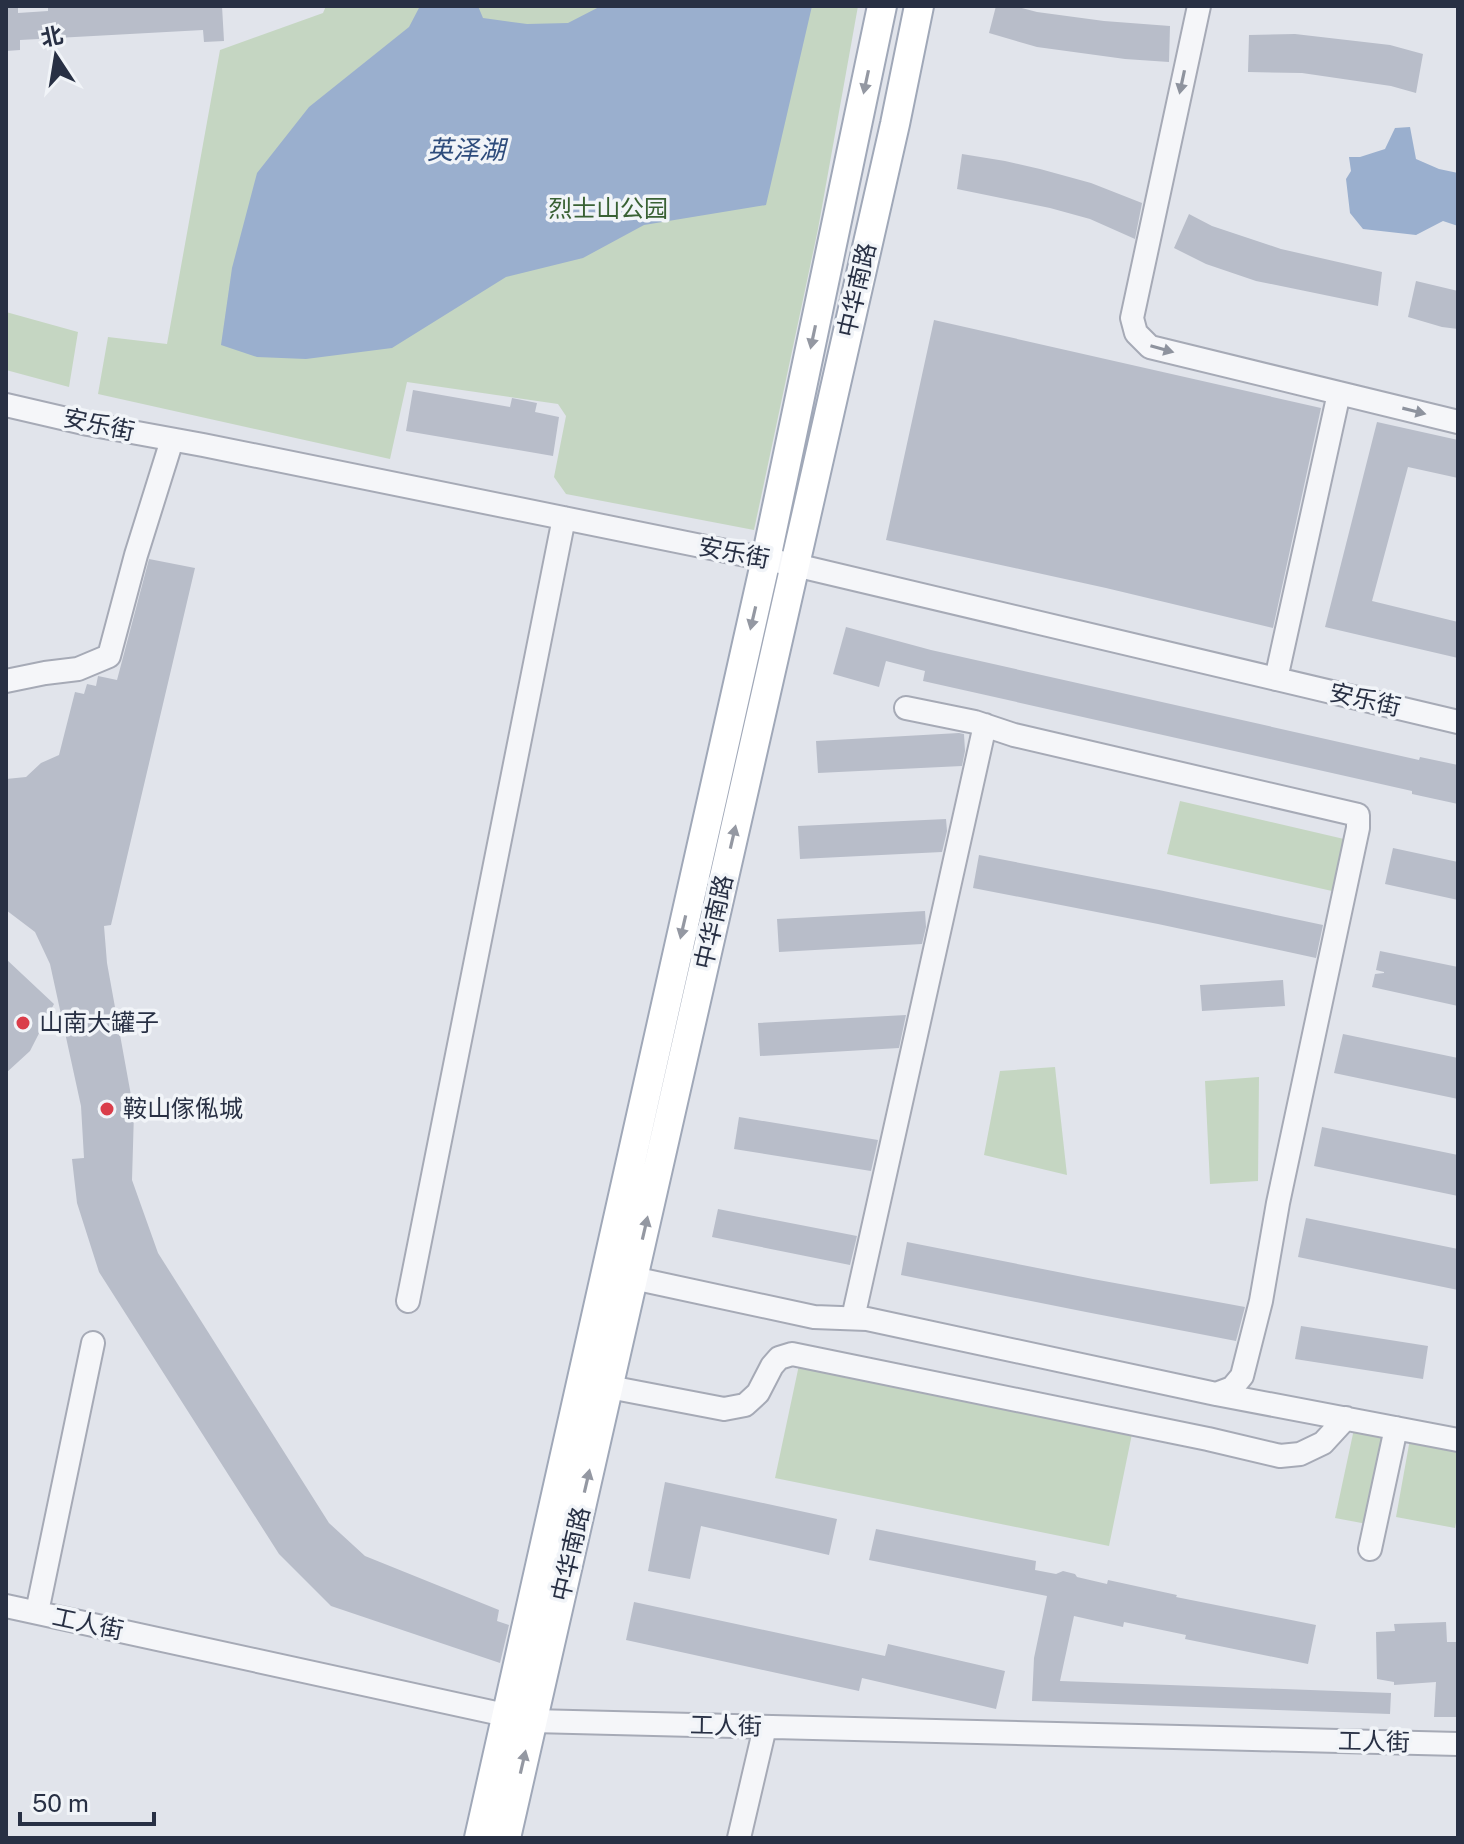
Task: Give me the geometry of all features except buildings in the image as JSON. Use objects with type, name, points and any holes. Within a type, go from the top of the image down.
[{"type":"main road","name":"中华南路","points":[[479,1838],[766,559],[882,6]]},
{"type":"main road","name":"中华南路","points":[[506,1838],[895,124],[919,6]]},
{"type":"street","points":[[1199,6],[1132,318],[1136,333],[1150,347],[1458,422]]},
{"type":"street","points":[[1276,679],[1339,393]]},
{"type":"street","name":"安乐街","points":[[6,405],[795,565],[1458,722]]},
{"type":"street","points":[[6,681],[78,669],[109,656],[172,440]]},
{"type":"street","points":[[408,1301],[564,518]]},
{"type":"street","points":[[906,708],[1358,815],[1358,828],[1281,1188],[1261,1301],[1242,1376],[1232,1388],[1216,1394]]},
{"type":"street","points":[[853,1318],[985,725]]},
{"type":"street","points":[[633,1278],[814,1317],[867,1319],[1216,1394],[1458,1440]]},
{"type":"street","points":[[37,1612],[93,1343]]},
{"type":"street","points":[[609,1387],[724,1409],[745,1405],[758,1393],[779,1358],[792,1354],[1280,1456],[1300,1454],[1323,1443],[1346,1418]]},
{"type":"street","points":[[1242,1376],[1263,1403]]},
{"type":"street","points":[[1370,1549],[1396,1428]]},
{"type":"street","name":"工人街","points":[[6,1606],[533,1721],[1458,1744]]},
{"type":"street","points":[[739,1838],[765,1727]]},
{"type":"green space","name":"烈士山公园","points":[[326,6],[858,6],[818,229],[754,530],[566,494],[554,477],[566,416],[558,404],[407,382],[390,459],[98,394],[108,337],[167,344],[220,50],[323,13]]},
{"type":"green space","points":[[6,312],[78,332],[69,387],[6,370]]},
{"type":"green space","points":[[1180,801],[1344,839],[1332,891],[1167,854]]},
{"type":"green space","points":[[1055,1067],[1067,1175],[984,1155],[1000,1071]]},
{"type":"green space","points":[[1259,1077],[1258,1181],[1210,1184],[1205,1081]]},
{"type":"green space","points":[[799,1365],[1132,1434],[1109,1546],[775,1478]]},
{"type":"green space","points":[[1354,1429],[1386,1435],[1367,1524],[1335,1518]]},
{"type":"green space","points":[[1410,1439],[1458,1448],[1455,1528],[1396,1517]]},
{"type":"water","name":"英泽湖","points":[[420,6],[478,6],[483,18],[527,24],[568,23],[601,6],[812,6],[766,205],[644,225],[583,258],[506,277],[392,348],[306,359],[257,357],[221,345],[232,268],[257,173],[309,107],[409,27]]},
{"type":"water","points":[[1410,127],[1416,159],[1458,173],[1458,226],[1443,221],[1416,235],[1363,229],[1350,213],[1346,179],[1351,171],[1349,157],[1385,149],[1395,128]]},
{"type":"place","name":"山南大罐子","points":[[23,1023]]},
{"type":"place","name":"鞍山傢俬城","points":[[107,1109]]}]
